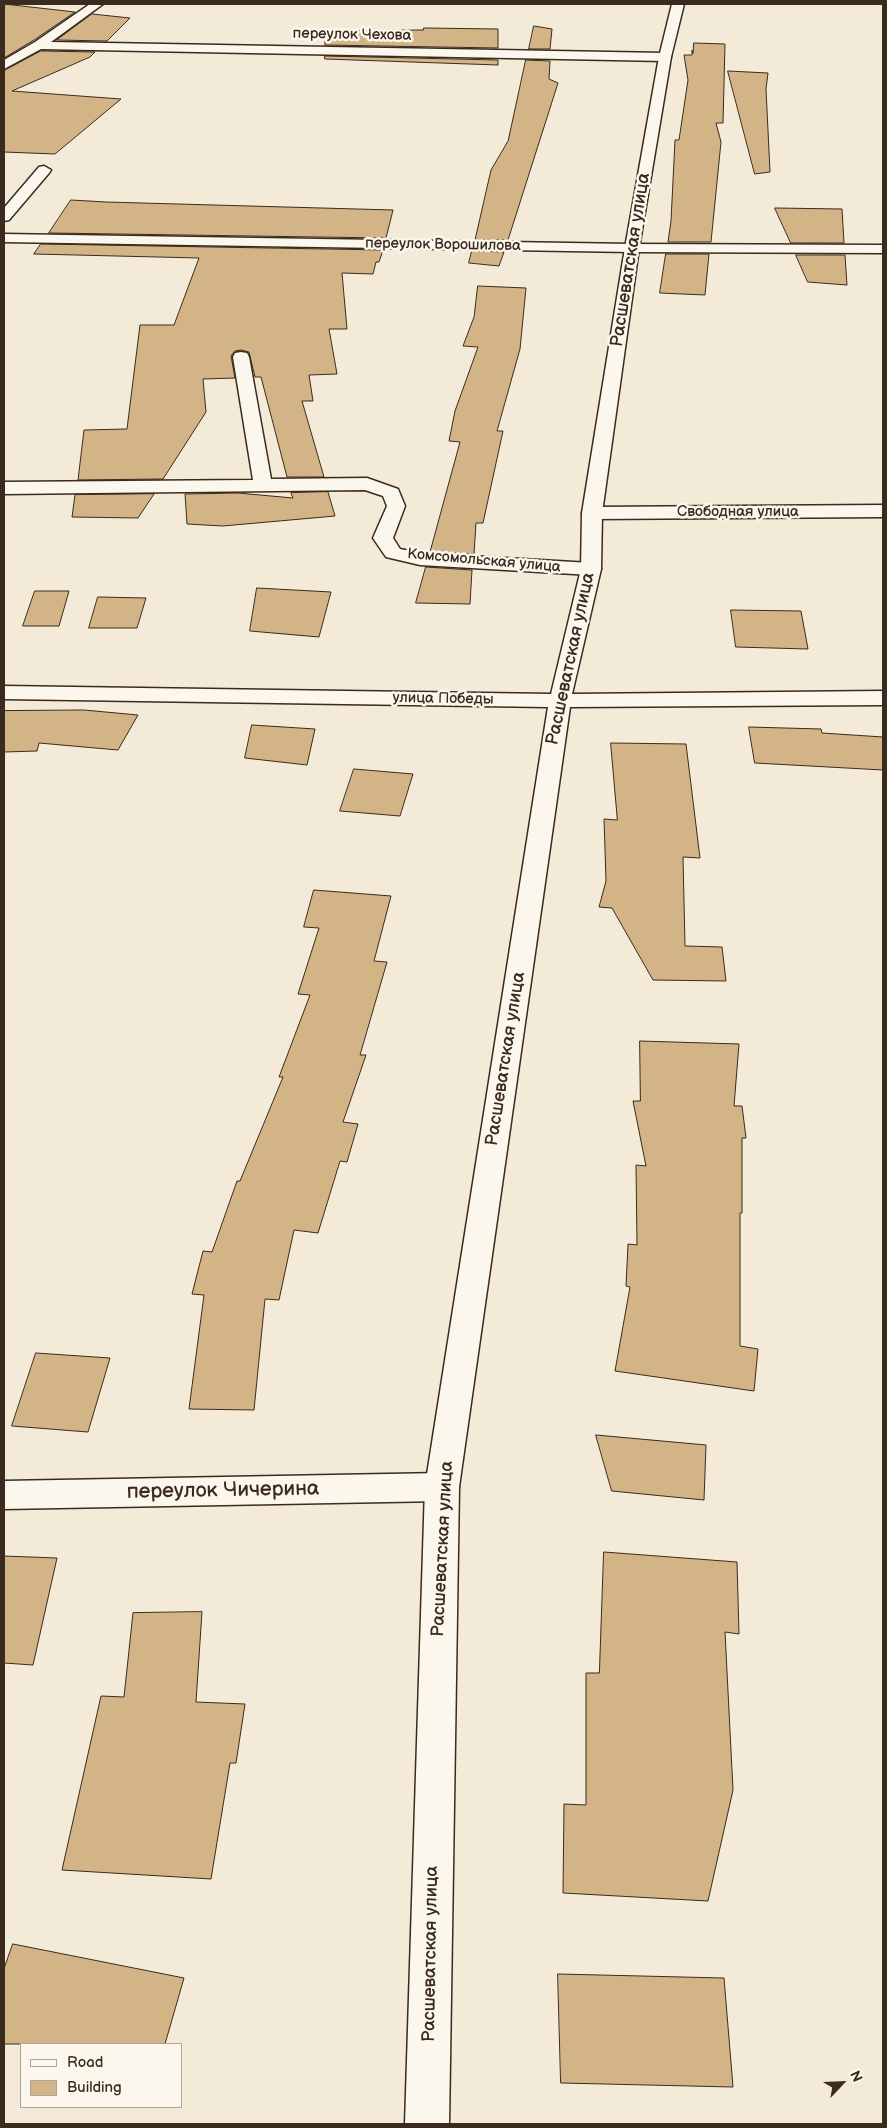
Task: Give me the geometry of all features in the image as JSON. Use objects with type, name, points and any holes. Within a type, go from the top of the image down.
[{"type":"street","points":[[4,65],[39,45],[98,4]]},
{"type":"street","name":"Расшеватская улица","points":[[428,2124],[442,1487],[560,701],[590,569],[592,513],[632,248],[665,57],[678,4]]},
{"type":"street","name":"переулок Чехова","points":[[39,45],[665,57]]},
{"type":"street","points":[[4,217],[44,170]]},
{"type":"street","name":"переулок Ворошилова","points":[[4,238],[632,248],[883,249]]},
{"type":"street","points":[[241,357],[263,485]]},
{"type":"street","name":"Комсомольская улица","points":[[4,488],[367,484],[391,493],[396,506],[383,538],[393,553],[420,559],[590,569]]},
{"type":"street","name":"Свободная улица","points":[[592,513],[883,511]]},
{"type":"street","name":"улица Победы","points":[[4,692],[560,701],[883,698]]},
{"type":"street","name":"переулок Чичерина","points":[[4,1496],[442,1487]]},
{"type":"building","points":[[4,4],[75,12],[4,58]]},
{"type":"building","points":[[92,14],[130,18],[107,41],[57,40]]},
{"type":"building","points":[[534,26],[552,29],[550,49],[529,49]]},
{"type":"building","points":[[424,28],[498,29],[498,48],[325,45],[325,31],[423,30]]},
{"type":"building","points":[[694,43],[725,44],[723,123],[716,123],[721,142],[711,242],[668,242],[671,221],[675,140],[679,140],[688,80],[684,55],[692,55]]},
{"type":"building","points":[[41,51],[95,52],[90,57],[12,91],[121,99],[55,154],[4,152],[4,71]]},
{"type":"building","points":[[325,56],[498,60],[498,65],[325,59]]},
{"type":"building","points":[[526,60],[550,61],[549,79],[558,83],[508,240],[475,240],[491,170],[508,141]]},
{"type":"building","points":[[728,71],[768,73],[766,89],[770,172],[755,174]]},
{"type":"building","points":[[71,200],[393,210],[386,238],[49,233]]},
{"type":"building","points":[[775,208],[842,209],[844,243],[791,243]]},
{"type":"building","points":[[41,244],[383,250],[379,262],[376,262],[373,274],[342,273],[347,329],[329,329],[337,374],[309,375],[313,401],[302,401],[324,477],[287,477],[261,377],[255,377],[249,352],[241,350],[235,351],[231,356],[235,378],[203,379],[206,412],[163,479],[78,480],[84,430],[127,429],[140,325],[174,325],[199,258],[34,254]]},
{"type":"building","points":[[472,251],[504,252],[499,266],[469,263]]},
{"type":"building","points":[[666,254],[709,254],[705,295],[660,293]]},
{"type":"building","points":[[796,255],[845,255],[847,285],[808,282]]},
{"type":"building","points":[[478,286],[526,288],[520,349],[497,431],[503,431],[483,523],[476,523],[474,554],[430,552],[460,442],[449,441],[455,411],[478,347],[463,346],[474,317]]},
{"type":"building","points":[[328,492],[335,516],[223,526],[187,524],[185,494],[238,493],[293,498],[291,493]]},
{"type":"building","points":[[154,494],[138,518],[72,517],[75,495]]},
{"type":"building","points":[[426,567],[472,570],[470,604],[416,603]]},
{"type":"building","points":[[257,588],[331,592],[319,637],[250,631]]},
{"type":"building","points":[[35,591],[69,591],[59,626],[23,626]]},
{"type":"building","points":[[98,597],[146,598],[137,628],[89,628]]},
{"type":"building","points":[[731,610],[801,611],[808,649],[736,647]]},
{"type":"building","points":[[84,710],[138,715],[118,750],[39,743],[37,751],[4,752],[4,711]]},
{"type":"building","points":[[252,725],[315,729],[307,765],[245,758]]},
{"type":"building","points":[[749,727],[821,729],[822,733],[883,737],[883,770],[755,763]]},
{"type":"building","points":[[611,743],[686,744],[700,858],[683,857],[685,946],[722,947],[726,981],[653,980],[612,908],[599,907],[606,881],[604,819],[617,820]]},
{"type":"building","points":[[354,769],[413,774],[400,816],[340,811]]},
{"type":"building","points":[[314,890],[391,896],[374,961],[387,962],[360,1055],[366,1055],[343,1122],[358,1124],[347,1162],[340,1161],[318,1233],[294,1230],[279,1300],[265,1299],[254,1410],[189,1409],[204,1295],[192,1294],[203,1251],[212,1252],[237,1181],[240,1181],[283,1077],[279,1077],[310,995],[298,994],[319,928],[304,927]]},
{"type":"building","points":[[640,1041],[739,1044],[734,1106],[742,1106],[746,1138],[742,1138],[740,1346],[758,1349],[754,1391],[615,1371],[630,1287],[626,1286],[628,1244],[637,1245],[636,1165],[646,1166],[633,1101],[640,1101]]},
{"type":"building","points":[[36,1353],[110,1358],[88,1432],[12,1426]]},
{"type":"building","points":[[596,1435],[706,1445],[704,1500],[612,1491]]},
{"type":"building","points":[[604,1552],[737,1562],[739,1634],[725,1632],[733,1790],[708,1901],[563,1893],[564,1804],[586,1805],[586,1673],[599,1673]]},
{"type":"building","points":[[4,1556],[57,1558],[33,1665],[4,1663]]},
{"type":"building","points":[[202,1612],[196,1702],[245,1704],[236,1763],[230,1763],[211,1879],[62,1870],[101,1696],[124,1697],[133,1613]]},
{"type":"building","points":[[13,1944],[184,1978],[165,2043],[4,2044],[4,1969]]},
{"type":"building","points":[[558,1974],[724,1978],[733,2087],[561,2083]]}]
